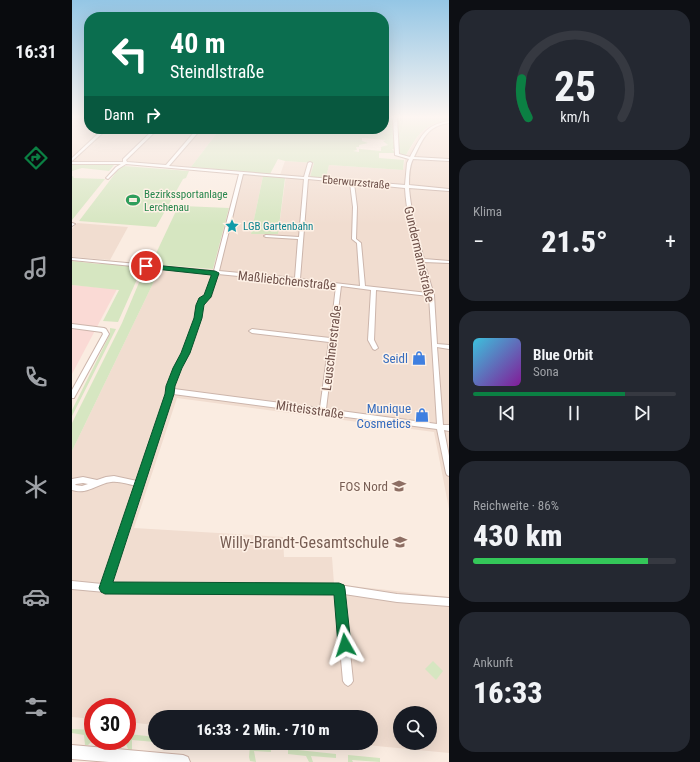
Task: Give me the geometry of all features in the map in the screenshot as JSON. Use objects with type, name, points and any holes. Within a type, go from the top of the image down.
[{"type":"main road","points":[[72,752],[183,762]]},
{"type":"street","points":[[72,162],[80,154]]},
{"type":"street","points":[[108,178],[117,168],[125,163],[124,160],[131,154]]},
{"type":"street","points":[[166,167],[178,154]]},
{"type":"street","points":[[397,154],[400,157],[449,160]]},
{"type":"street","name":"Gundermannstraße","points":[[413,154],[408,168],[407,186],[411,220],[431,295],[440,427],[449,473]]},
{"type":"street","name":"Eberwurzstraße","points":[[72,162],[125,163],[449,190]]},
{"type":"street","points":[[297,280],[306,178],[310,163]]},
{"type":"street","points":[[105,588],[171,391],[171,386],[177,368],[186,353],[198,318],[202,300],[208,297],[241,173]]},
{"type":"street","points":[[352,182],[355,207],[354,232],[359,235],[363,288]]},
{"type":"street","points":[[266,236],[301,238]]},
{"type":"street","name":"Maßliebchenstraße","points":[[72,259],[297,280],[431,295]]},
{"type":"street","points":[[421,260],[449,262]]},
{"type":"street","name":"Leuschnerstraße","points":[[323,411],[339,285]]},
{"type":"street","points":[[374,289],[371,340],[375,348]]},
{"type":"street","points":[[72,326],[104,330],[106,334],[72,396]]},
{"type":"street","points":[[252,330],[332,340]]},
{"type":"street","points":[[434,345],[449,347]]},
{"type":"street","name":"Mitteisstraße","points":[[171,391],[449,428]]},
{"type":"street","points":[[72,486],[85,489],[90,488],[97,483],[112,479],[140,484]]},
{"type":"street","points":[[72,585],[105,588],[339,589],[397,598],[449,602]]},
{"type":"street","points":[[339,589],[348,681]]},
{"type":"shaded area","points":[[72,154],[201,154],[191,167],[117,162],[114,165],[72,164]]},
{"type":"shaded area","points":[[407,154],[449,154],[449,509],[434,432],[177,398],[134,528],[283,537],[284,557],[332,557],[334,584],[449,597],[449,753],[418,750],[437,750],[437,706],[393,706],[393,748],[378,746],[378,710],[148,710],[148,724],[136,723],[136,698],[84,698],[84,718],[72,717],[72,451],[160,269],[217,275],[243,174],[263,176],[251,234],[278,234],[286,175],[280,175],[285,161],[314,163],[310,177],[326,178],[329,165],[403,170]]},
{"type":"shaded area","points":[[77,223],[128,227],[110,260],[72,257],[72,229]]},
{"type":"shaded area","points":[[72,285],[117,289],[72,374]]},
{"type":"green space","points":[[201,154],[379,154],[379,158],[404,160],[403,170],[329,165],[326,178],[310,177],[314,163],[285,161],[278,159],[270,174],[191,167]]},
{"type":"green space","points":[[72,164],[114,165],[109,171],[82,168],[72,171]]},
{"type":"green space","name":"Bezirkssportanlage Lerchenau","points":[[124,166],[189,171],[156,227],[79,221],[119,168]]},
{"type":"green space","points":[[72,176],[74,177],[73,178],[105,179],[72,220]]},
{"type":"green space","points":[[263,176],[285,178],[278,234],[251,234]]},
{"type":"green space","points":[[183,206],[229,208],[213,269],[151,264],[176,211]]},
{"type":"green space","points":[[72,261],[99,264],[109,263],[142,268],[118,322],[103,321],[119,290],[72,285]]},
{"type":"green space","points":[[153,268],[160,269],[72,451],[72,423],[122,323],[143,273]]},
{"type":"green space","points":[[110,328],[116,329],[72,416],[72,410],[110,334]]},
{"type":"green space","points":[[433,661],[443,671],[436,680],[425,669]]},
{"type":"green space","points":[[72,729],[84,730],[84,735],[72,733]]},
{"type":"green space","points":[[136,735],[148,736],[148,741],[136,740]]},
{"type":"green space","points":[[250,750],[271,750],[271,752],[254,751],[256,762],[250,761]]},
{"type":"green space","points":[[288,750],[298,750],[336,754],[336,758],[311,756],[313,762],[309,762],[306,756],[288,754]]},
{"type":"green space","points":[[348,755],[380,758],[380,762],[352,760],[353,762],[348,762]]},
{"type":"place","name":"Bezirkssportanlage Lerchenau","points":[[133,200]]},
{"type":"place","name":"LGB Gartenbahn","points":[[232,226]]},
{"type":"place","name":"Seidl","points":[[419,358]]},
{"type":"place","name":"Munique Cosmetics","points":[[422,415]]},
{"type":"place","name":"FOS Nord","points":[[399,486]]},
{"type":"place","name":"Willy-Brandt-Gesamtschule","points":[[400,542]]},
{"type":"route","points":[[146,266],[215,273],[215,276],[208,297],[202,300],[198,310],[198,318],[186,353],[177,368],[171,386],[171,391],[105,588],[339,589],[345,645]]}]
